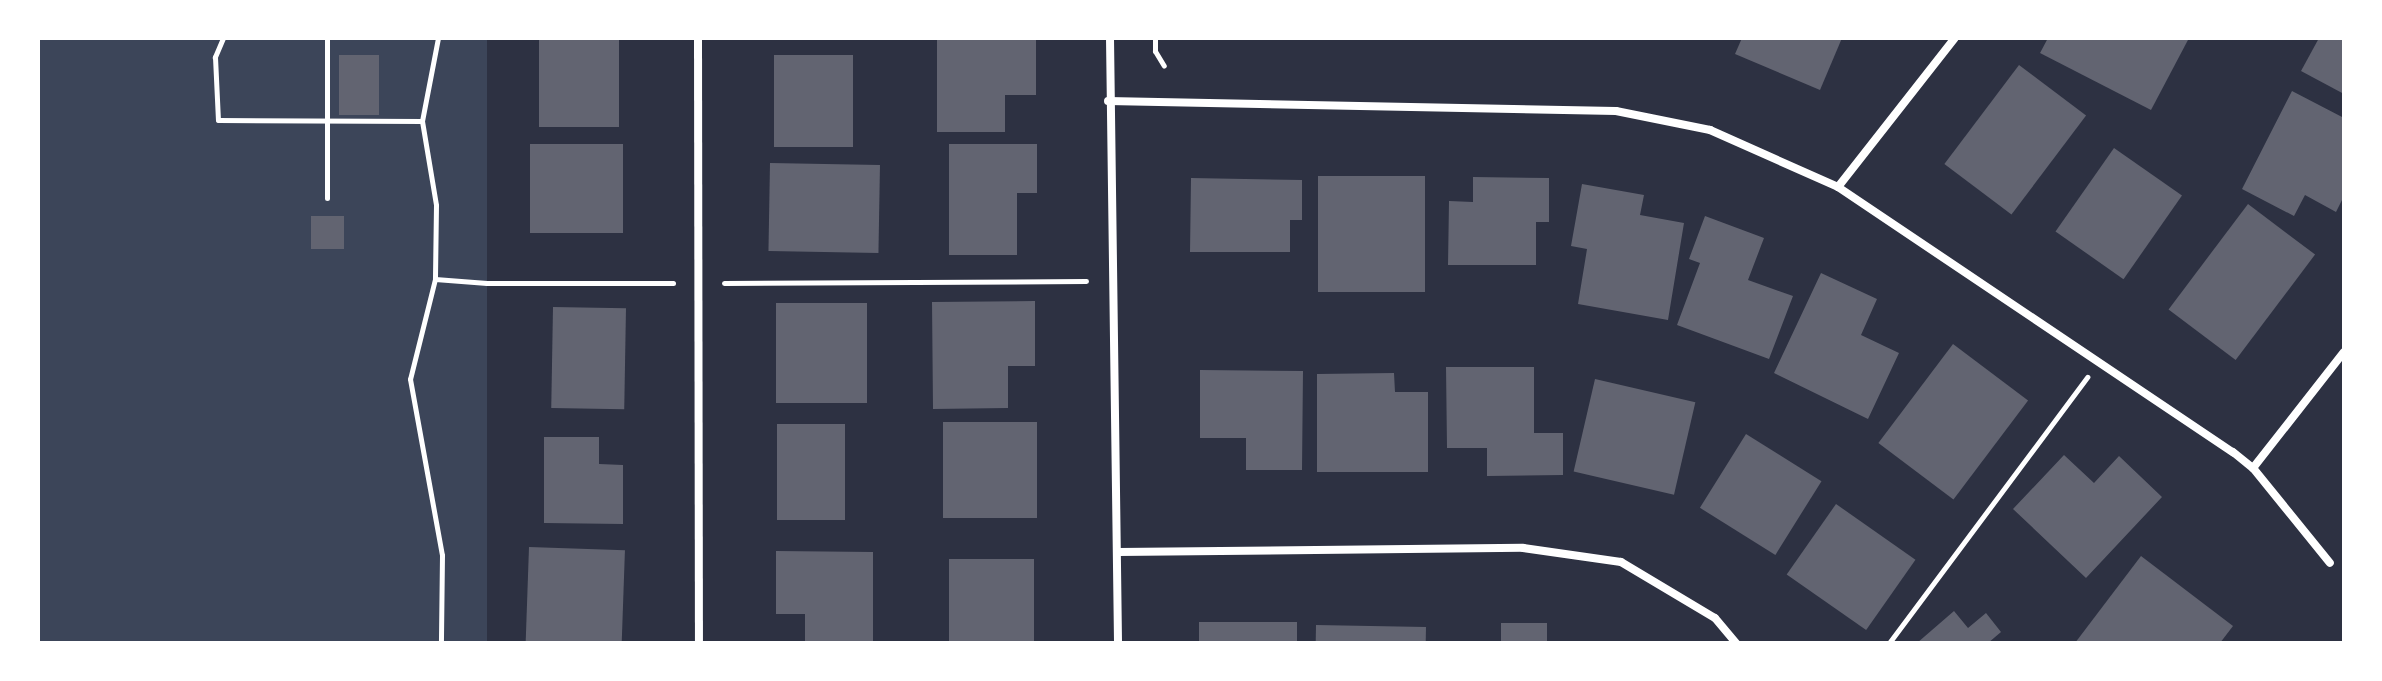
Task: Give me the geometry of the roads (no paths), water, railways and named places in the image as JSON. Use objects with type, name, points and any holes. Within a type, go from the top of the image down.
[{"type":"street","points":[[698,38],[699,643]]},
{"type":"street","points":[[1110,38],[1108,101],[1118,643]]},
{"type":"street","points":[[1838,187],[1955,38]]},
{"type":"street","points":[[1108,101],[1616,111],[1710,130],[1838,187],[2253,468],[2330,563]]},
{"type":"street","points":[[2253,468],[2344,352]]},
{"type":"street","points":[[1118,552],[1523,548],[1621,562],[1715,618],[1736,643]]}]
